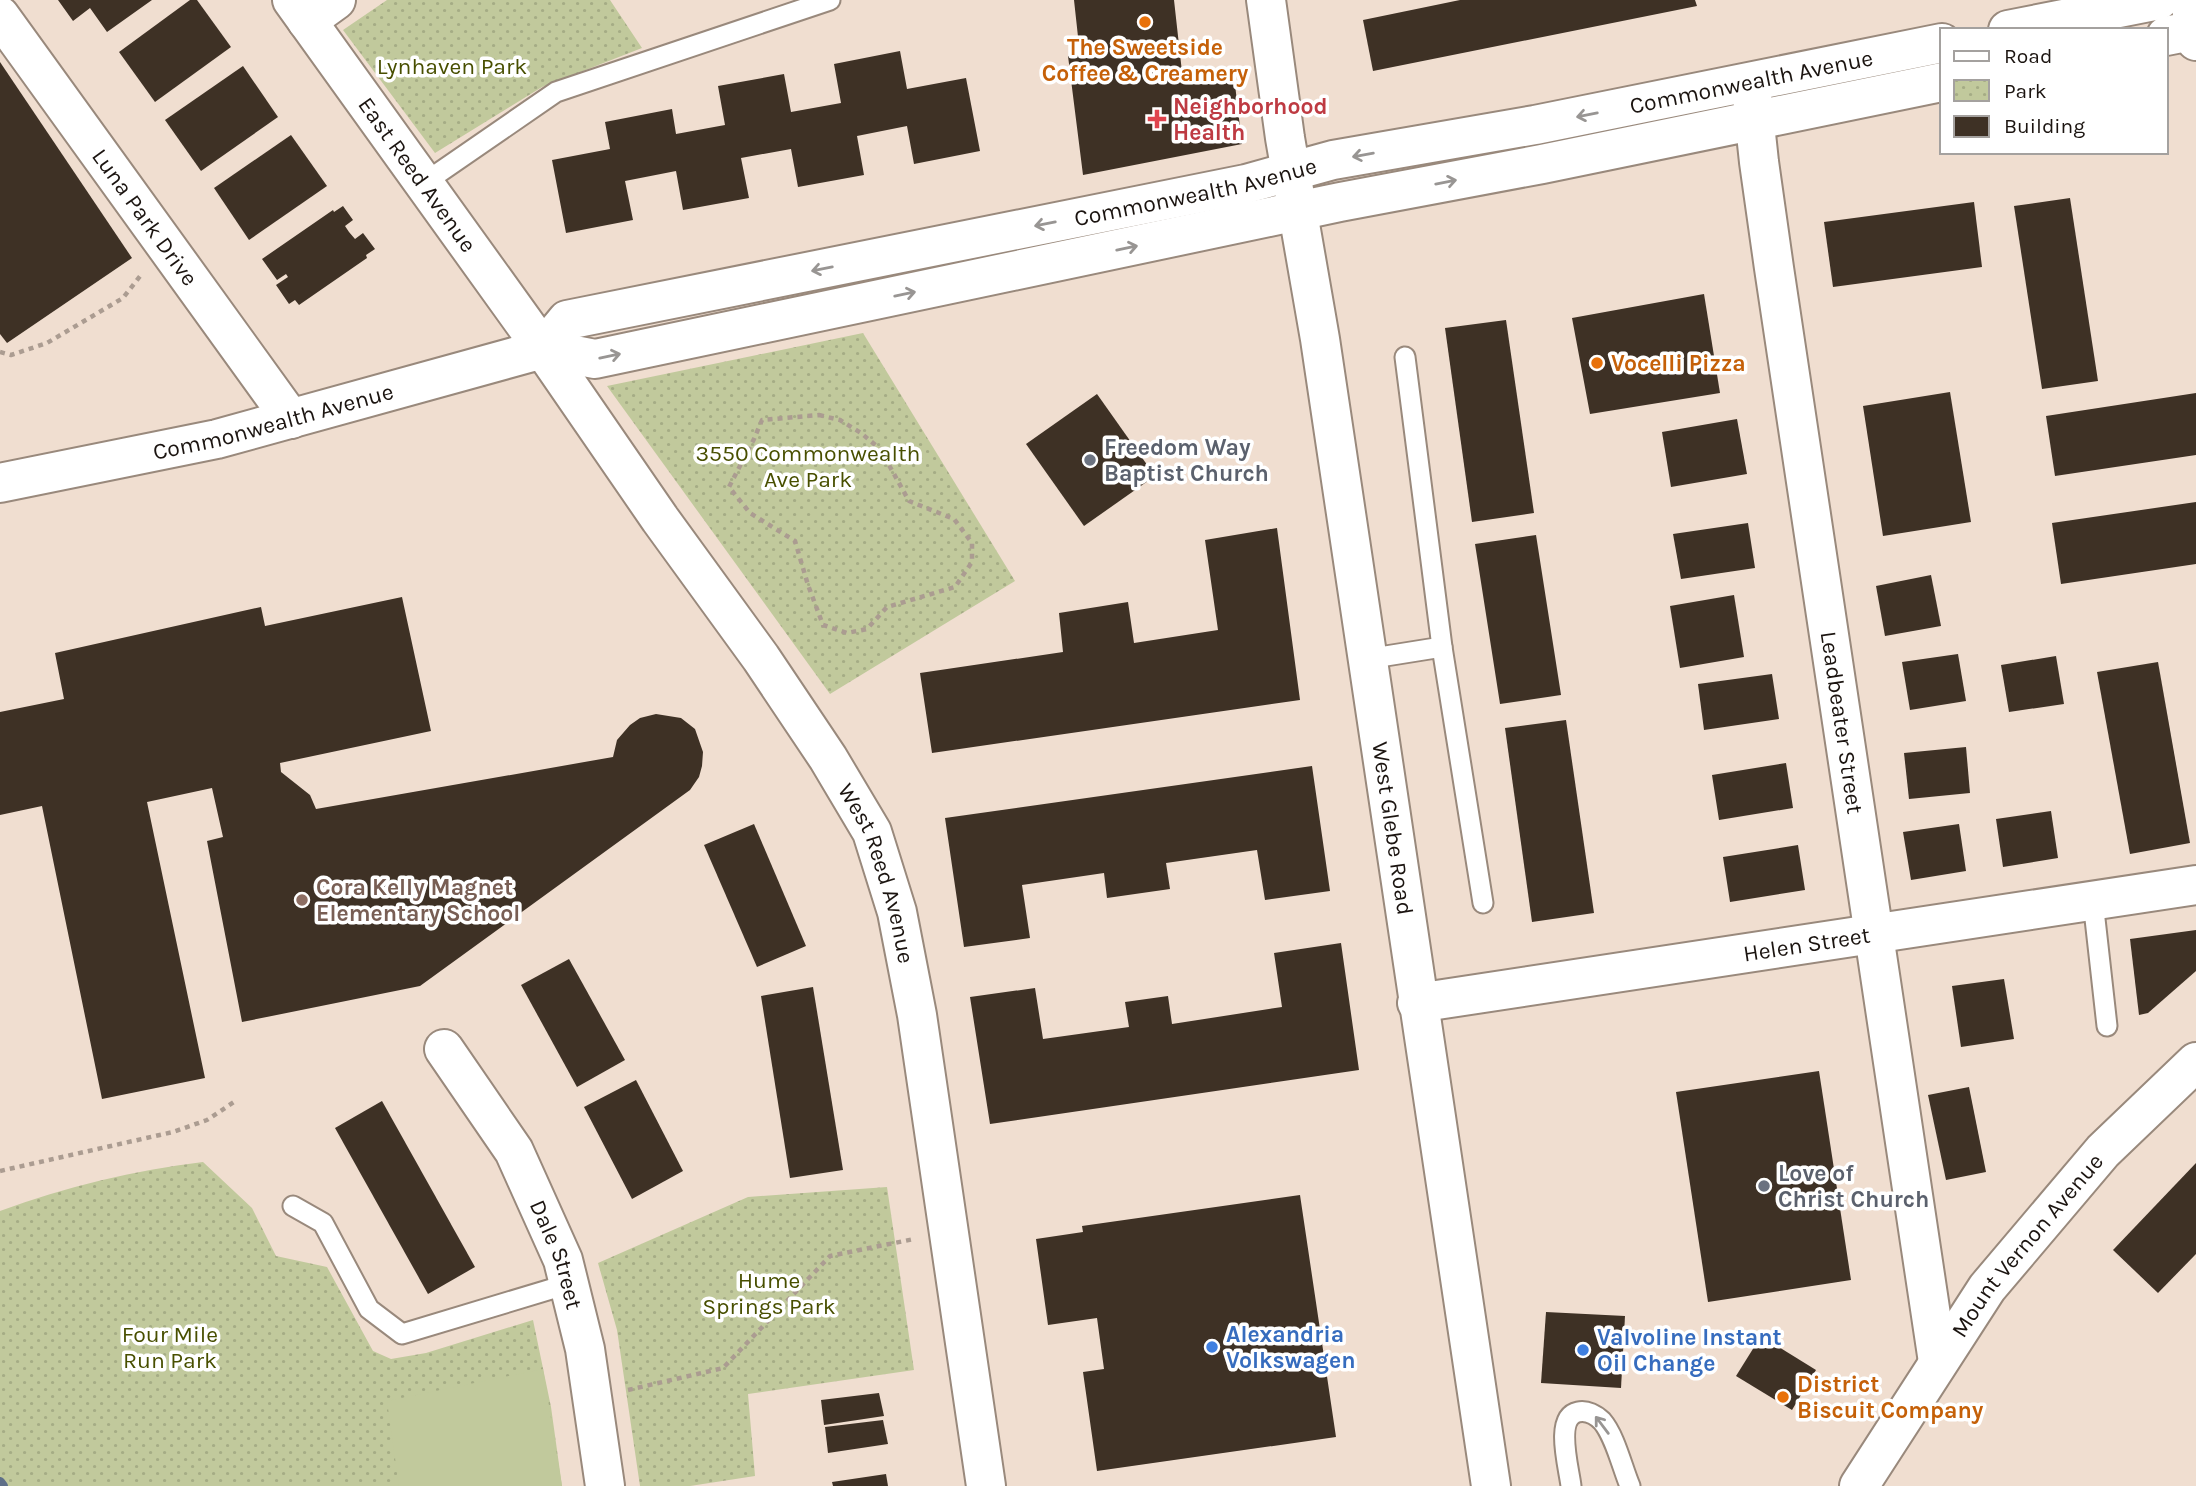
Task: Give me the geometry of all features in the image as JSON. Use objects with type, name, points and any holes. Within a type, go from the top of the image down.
[{"type":"street","name":"West Glebe Road","points":[[1266,0],[1285,138],[1320,339],[1490,1486]]},
{"type":"street","points":[[2018,28],[2158,0]]},
{"type":"street","name":"East Reed Avenue","points":[[312,7],[424,183],[543,349]]},
{"type":"street","name":"Luna Park Drive","points":[[0,16],[291,419]]},
{"type":"street","name":"Commonwealth Avenue","points":[[543,349],[567,320],[1246,184],[1333,160],[1535,125],[1940,43]]},
{"type":"street","name":"Leadbeater Street","points":[[1751,82],[1774,268],[1938,1362]]},
{"type":"street","name":"Commonwealth Avenue","points":[[0,482],[191,444],[543,349],[595,359],[1299,211],[1940,82]]},
{"type":"street","name":"West Reed Avenue","points":[[543,349],[768,669],[828,758],[872,832],[897,912],[917,1015],[986,1486]]},
{"type":"street","name":"Helen Street","points":[[1418,1003],[2196,885]]},
{"type":"street","name":"Dale Street","points":[[444,1049],[514,1151],[562,1261],[585,1349],[605,1486]]},
{"type":"street","name":"Mount Vernon Avenue","points":[[1859,1486],[1987,1288],[2103,1151],[2196,1062]]},
{"type":"lane","points":[[424,183],[555,92],[831,0]]},
{"type":"lane","points":[[1405,357],[1442,647],[1483,903]]},
{"type":"lane","points":[[1367,659],[1442,647]]},
{"type":"lane","points":[[2094,901],[2107,1026]]},
{"type":"lane","points":[[293,1206],[323,1223],[369,1309],[402,1335],[568,1284]]},
{"type":"lane","points":[[1572,1486],[1564,1423],[1570,1415],[1580,1411],[1592,1413],[1603,1422],[1630,1486]]},
{"type":"path","points":[[0,352],[11,355],[47,343],[123,298],[165,244]]},
{"type":"path","points":[[819,415],[841,420],[880,449],[909,501],[954,519],[972,543],[972,562],[955,587],[887,607],[867,629],[847,633],[824,625],[795,541],[750,513],[729,487],[762,420],[819,415]]},
{"type":"path","points":[[0,1171],[173,1132],[207,1121],[234,1102]]},
{"type":"path","points":[[592,1400],[723,1368],[830,1256],[949,1232]]},
{"type":"green space","name":"Lynhaven Park","points":[[387,0],[610,0],[642,48],[542,87],[435,153],[343,30]]},
{"type":"green space","name":"3550 Commonwealth Ave Park","points":[[863,333],[1015,581],[830,694],[607,386]]},
{"type":"green space","name":"Four Mile Run Park","points":[[203,1162],[252,1208],[276,1256],[327,1267],[373,1351],[391,1359],[426,1353],[533,1320],[551,1407],[562,1486],[0,1486],[0,1211],[100,1181]]},
{"type":"green space","name":"Hume Springs Park","points":[[887,1187],[914,1370],[748,1394],[755,1476],[690,1486],[640,1486],[617,1330],[598,1263],[748,1197]]},
{"type":"green space","points":[[543,1369],[562,1486],[399,1486],[387,1401]]},
{"type":"building","points":[[58,0],[152,0],[107,32],[90,8],[73,21]]},
{"type":"building","points":[[190,0],[197,0],[231,47],[155,102],[119,52]]},
{"type":"building","points":[[1074,0],[1174,0],[1183,81],[1234,76],[1242,144],[1083,175],[1068,56],[1080,55]]},
{"type":"building","points":[[1460,0],[1695,0],[1697,6],[1373,71],[1363,20]]},
{"type":"building","points":[[900,51],[907,89],[966,78],[980,151],[914,164],[907,126],[857,136],[864,175],[798,187],[791,149],[741,158],[749,198],[683,210],[676,171],[625,181],[633,220],[566,233],[552,160],[610,149],[605,122],[672,109],[676,134],[725,125],[718,86],[784,74],[791,112],[841,103],[834,64]]},
{"type":"building","points":[[0,62],[132,258],[7,343],[0,334]]},
{"type":"building","points":[[243,66],[278,117],[201,171],[165,120]]},
{"type":"building","points":[[291,135],[327,186],[249,240],[214,188]]},
{"type":"building","points":[[2070,198],[2098,381],[2042,389],[2014,206]]},
{"type":"building","points":[[1974,202],[1982,267],[1833,287],[1824,222]]},
{"type":"building","points":[[343,206],[353,220],[345,226],[349,232],[355,239],[363,233],[375,249],[366,255],[367,258],[299,305],[295,300],[289,304],[276,285],[288,277],[286,274],[277,280],[262,259],[333,210],[334,212]]},
{"type":"building","points":[[1704,294],[1720,393],[1590,414],[1572,318]]},
{"type":"building","points":[[1506,320],[1534,513],[1472,522],[1445,328]]},
{"type":"building","points":[[1950,392],[1971,522],[1883,536],[1863,406]]},
{"type":"building","points":[[2196,393],[2196,455],[2055,476],[2046,416]]},
{"type":"building","name":"Freedom Way Baptist Church","points":[[1097,394],[1155,476],[1084,526],[1026,444]]},
{"type":"building","points":[[1737,419],[1747,474],[1671,487],[1662,432]]},
{"type":"building","points":[[2196,502],[2196,564],[2061,584],[2052,523]]},
{"type":"building","points":[[1748,523],[1755,568],[1681,579],[1673,534]]},
{"type":"building","points":[[1277,528],[1300,700],[932,753],[920,673],[1063,652],[1059,613],[1128,602],[1134,643],[1218,630],[1205,540]]},
{"type":"building","points":[[1536,535],[1561,695],[1500,704],[1475,544]]},
{"type":"building","points":[[1931,575],[1941,626],[1885,636],[1876,586]]},
{"type":"building","points":[[1734,595],[1744,657],[1680,668],[1670,606]]},
{"type":"building","points":[[402,597],[431,731],[280,763],[281,772],[310,795],[316,809],[613,757],[617,740],[630,725],[640,718],[656,714],[681,718],[695,729],[703,752],[699,777],[690,790],[420,986],[242,1022],[207,841],[223,837],[212,788],[147,802],[205,1078],[102,1099],[42,806],[0,815],[0,712],[64,699],[55,653],[261,607],[265,626]]},
{"type":"building","points":[[1958,654],[1966,701],[1910,710],[1902,662]]},
{"type":"building","points":[[2056,656],[2064,704],[2009,712],[2001,665]]},
{"type":"building","points":[[2158,662],[2190,843],[2130,854],[2097,672]]},
{"type":"building","points":[[1772,674],[1779,719],[1704,730],[1698,684]]},
{"type":"building","points":[[1566,720],[1594,913],[1532,922],[1505,728]]},
{"type":"building","points":[[1966,747],[1970,793],[1909,799],[1904,753]]},
{"type":"building","points":[[1786,763],[1793,808],[1719,820],[1712,775]]},
{"type":"building","points":[[1312,766],[1330,891],[1265,900],[1257,850],[1166,863],[1170,889],[1107,898],[1104,873],[1022,885],[1030,938],[964,947],[945,818]]},
{"type":"building","points":[[2051,811],[2058,858],[2003,867],[1996,819]]},
{"type":"building","points":[[754,824],[806,946],[757,967],[704,845]]},
{"type":"building","points":[[1959,824],[1966,871],[1911,880],[1903,832]]},
{"type":"building","points":[[1798,845],[1805,890],[1730,902],[1723,857]]},
{"type":"building","points":[[2196,930],[2196,971],[2148,1013],[2139,1015],[2130,939]]},
{"type":"building","points":[[1341,943],[1359,1070],[990,1124],[970,997],[1035,988],[1043,1039],[1129,1027],[1125,1002],[1168,996],[1172,1024],[1282,1007],[1274,953]]},
{"type":"building","points":[[569,959],[625,1060],[577,1087],[521,985]]},
{"type":"building","points":[[2004,979],[2014,1039],[1961,1047],[1952,986]]},
{"type":"building","points":[[813,987],[843,1170],[790,1178],[761,996]]},
{"type":"building","name":"Love of Christ Church","points":[[1819,1071],[1851,1280],[1708,1302],[1676,1092]]},
{"type":"building","points":[[636,1080],[683,1171],[632,1199],[584,1107]]},
{"type":"building","points":[[1969,1087],[1986,1172],[1946,1180],[1928,1095]]},
{"type":"building","points":[[382,1101],[475,1267],[428,1294],[335,1128]]},
{"type":"building","points":[[2196,1163],[2196,1254],[2158,1293],[2113,1250]]},
{"type":"building","name":"Alexandria Volkswagen","points":[[1300,1195],[1336,1437],[1097,1471],[1083,1372],[1104,1369],[1097,1318],[1048,1325],[1036,1239],[1083,1232],[1082,1226]]},
{"type":"building","name":"Valvoline Instant Oil Change","points":[[1546,1312],[1625,1316],[1621,1388],[1541,1383]]},
{"type":"building","points":[[1761,1336],[1816,1370],[1792,1410],[1736,1376]]},
{"type":"building","points":[[879,1393],[884,1416],[824,1425],[821,1400]]},
{"type":"building","points":[[883,1420],[888,1444],[828,1453],[825,1427]]},
{"type":"building","points":[[886,1474],[888,1486],[833,1486],[832,1482]]},
{"type":"waterway","points":[[0,1482],[3,1486]]},
{"type":"place","name":"The Sweetside Coffee & Creamery","points":[[1145,22]]},
{"type":"place","name":"Neighborhood Health","points":[[1157,119]]},
{"type":"place","name":"Vocelli Pizza","points":[[1597,363]]},
{"type":"place","name":"Freedom Way Baptist Church","points":[[1090,460]]},
{"type":"place","name":"Cora Kelly Magnet Elementary School","points":[[302,900]]},
{"type":"place","name":"Love of Christ Church","points":[[1764,1186]]},
{"type":"place","name":"Alexandria Volkswagen","points":[[1212,1347]]},
{"type":"place","name":"Valvoline Instant Oil Change","points":[[1583,1350]]},
{"type":"place","name":"District Biscuit Company","points":[[1783,1397]]}]
